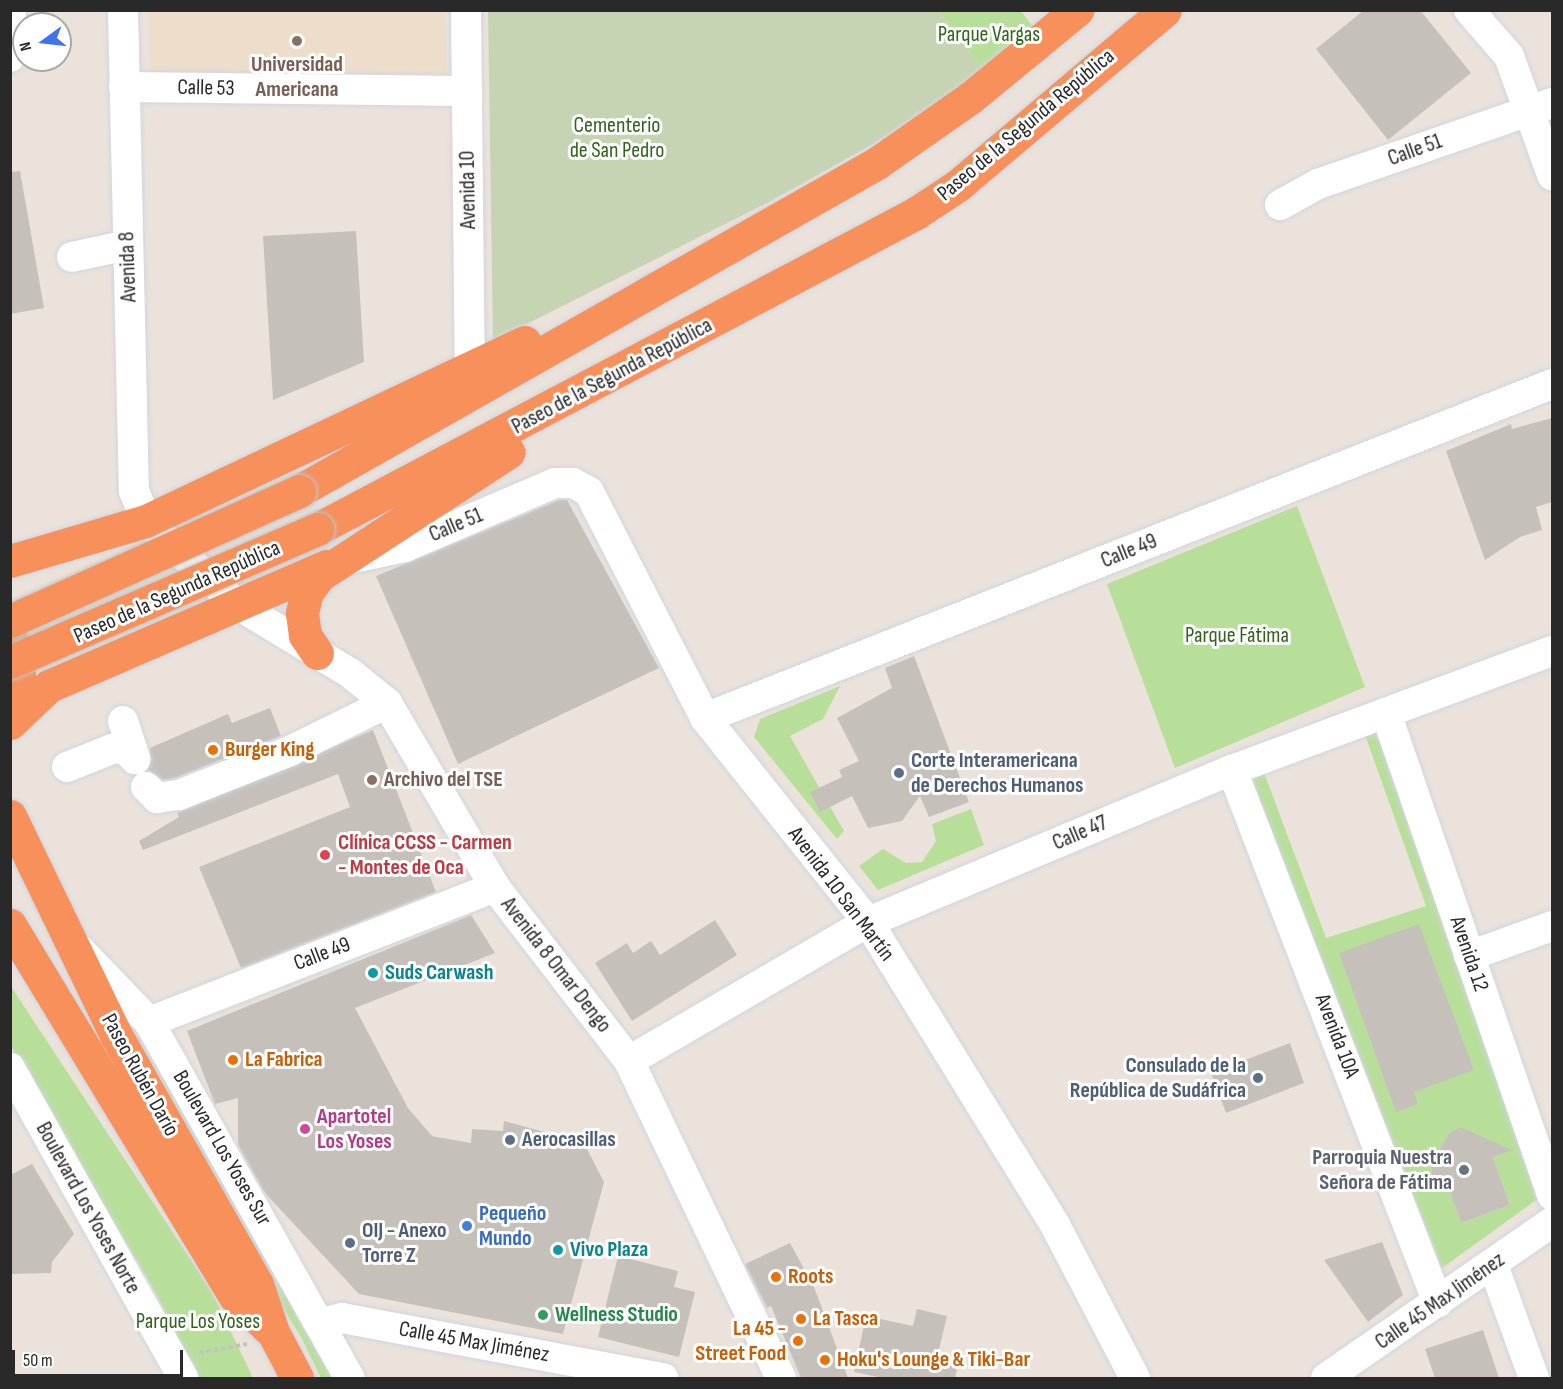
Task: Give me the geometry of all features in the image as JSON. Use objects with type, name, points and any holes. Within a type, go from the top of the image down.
[{"type":"highway","name":"Paseo de la Segunda República","points":[[10,662],[316,529],[615,376],[957,186],[1165,10]]},
{"type":"highway","name":"Paseo de la Segunda República","points":[[10,621],[299,491],[677,280],[877,163],[970,98],[1062,15]]},
{"type":"highway","points":[[10,561],[146,521],[470,369],[677,280]]},
{"type":"highway","points":[[10,721],[49,686],[336,561],[580,407],[615,376]]},
{"type":"highway","points":[[317,653],[305,635],[302,613],[307,592],[336,561]]},
{"type":"highway","points":[[10,634],[19,675],[10,721]]},
{"type":"highway","name":"Paseo Rubén Darío","points":[[10,816],[116,1035],[257,1284],[273,1332],[297,1378]]},
{"type":"highway","name":"Paseo Rubén Darío","points":[[10,925],[235,1296],[273,1332]]},
{"type":"street","points":[[10,57],[11,10]]},
{"type":"street","name":"Avenida 8","points":[[123,10],[134,491],[146,521]]},
{"type":"street","name":"Avenida 10","points":[[466,10],[470,369]]},
{"type":"street","points":[[1469,10],[1509,56],[1542,106],[1552,175]]},
{"type":"street","name":"Calle 53","points":[[124,87],[467,91]]},
{"type":"street","name":"Calle 51","points":[[1280,205],[1318,184],[1542,106]]},
{"type":"street","points":[[72,257],[128,245]]},
{"type":"street","name":"Calle 49","points":[[705,718],[1552,384]]},
{"type":"street","name":"Calle 51","points":[[336,561],[405,547],[555,483],[573,483]]},
{"type":"street","name":"Avenida 10 San Martín","points":[[573,483],[589,492],[705,718],[867,922],[1055,1225],[1135,1378]]},
{"type":"street","name":"Avenida 8 Omar Dengo","points":[[146,521],[238,605],[317,653],[381,697],[495,887],[629,1061],[781,1378]]},
{"type":"street","name":"Calle 47","points":[[629,1061],[867,922],[1233,770],[1552,651]]},
{"type":"street","points":[[147,787],[157,798],[179,795],[309,740],[381,697]]},
{"type":"street","name":"Avenida 12","points":[[1386,713],[1552,1195]]},
{"type":"street","points":[[67,767],[112,749],[124,748],[135,759],[123,721]]},
{"type":"street","name":"Avenida 10A","points":[[1233,770],[1438,1303]]},
{"type":"street","name":"Calle 49","points":[[149,1022],[495,887]]},
{"type":"street","points":[[1469,956],[1552,926]]},
{"type":"street","name":"Boulevard Los Yoses Sur","points":[[67,937],[149,1022],[350,1378]]},
{"type":"street","name":"Boulevard Los Yoses Norte","points":[[10,1068],[183,1378]]},
{"type":"street","name":"Calle 45 Max Jiménez","points":[[1326,1378],[1438,1303],[1552,1222]]},
{"type":"street","points":[[1493,1265],[1534,1378]]},
{"type":"street","name":"Calle 45 Max Jiménez","points":[[321,1323],[342,1318],[663,1378]]},
{"type":"path","points":[[168,1349],[221,1353],[273,1332]]},
{"type":"shaded area","name":"Universidad Americana","points":[[149,11],[445,11],[447,74],[150,72]]},
{"type":"green space","name":"Cementerio de San Pedro","points":[[488,11],[939,11],[984,71],[875,143],[771,201],[493,341]]},
{"type":"green space","name":"Parque Vargas","points":[[939,11],[1021,11],[1037,32],[984,71]]},
{"type":"green space","name":"Parque Fátima","points":[[1297,506],[1365,687],[1175,768],[1107,584]]},
{"type":"green space","points":[[840,686],[823,719],[790,736],[844,831],[837,839],[754,737],[760,719]]},
{"type":"green space","points":[[1373,725],[1542,1196],[1442,1268],[1249,772]],"holes":[[[1364,732],[1426,906],[1326,938],[1263,770]],[[1460,1127],[1505,1152],[1493,1157],[1510,1205],[1461,1223],[1444,1175],[1432,1176],[1431,1165],[1449,1133]]]},
{"type":"green space","points":[[971,809],[984,845],[878,890],[859,866],[883,849],[906,863],[922,862],[936,841],[932,824]]},
{"type":"green space","points":[[95,975],[175,1096],[338,1378],[321,1378],[301,1337],[214,1197]]},
{"type":"green space","name":"Parque Los Yoses","points":[[10,985],[212,1292],[253,1378],[197,1378],[157,1295],[11,1046]]},
{"type":"building","points":[[1364,10],[1420,10],[1471,73],[1388,140],[1316,49]]},
{"type":"building","points":[[20,171],[44,308],[10,314],[10,172]]},
{"type":"building","points":[[356,231],[364,362],[273,400],[263,236]]},
{"type":"building","points":[[1552,418],[1552,502],[1536,507],[1542,530],[1520,537],[1485,560],[1446,451],[1511,424],[1512,429]]},
{"type":"building","points":[[559,500],[567,500],[659,668],[458,764],[376,576]]},
{"type":"building","name":"Corte Interamericana de Derechos Humanos","points":[[914,656],[969,802],[929,817],[920,796],[902,821],[868,828],[852,796],[820,812],[810,792],[842,777],[839,770],[859,761],[837,718],[892,688],[885,668]]},
{"type":"building","name":"Burger King","points":[[270,708],[281,736],[175,778],[163,780],[148,770],[150,748],[228,714],[232,723]]},
{"type":"building","name":"Clínica CCSS - Carmen - Montes de Oca","points":[[373,730],[436,892],[241,968],[199,867],[350,807],[338,774],[143,850],[139,841],[179,817],[177,813]]},
{"type":"building","points":[[471,915],[495,953],[355,1008],[408,1108],[432,1136],[471,1143],[472,1129],[503,1131],[504,1121],[584,1143],[604,1182],[563,1334],[359,1294],[265,1193],[238,1145],[238,1098],[215,1104],[187,1031]]},
{"type":"building","points":[[715,920],[737,955],[632,1021],[595,963],[627,943],[633,953],[651,941],[660,955]]},
{"type":"building","points":[[1419,924],[1474,1070],[1414,1092],[1418,1104],[1396,1112],[1339,953]]},
{"type":"building","name":"Consulado de la República de Sudáfrica","points":[[1290,1043],[1304,1083],[1226,1113],[1211,1073]]},
{"type":"building","name":"Parroquia Nuestra Señora de Fátima","points":[[1460,1127],[1512,1150],[1493,1157],[1510,1205],[1461,1223],[1444,1175],[1432,1176],[1431,1165],[1449,1133]]},
{"type":"building","points":[[32,1164],[74,1234],[52,1262],[51,1273],[10,1274],[10,1175]]},
{"type":"building","points":[[1382,1242],[1403,1295],[1368,1322],[1324,1260]]},
{"type":"building","points":[[790,1243],[814,1287],[848,1378],[801,1378],[771,1306],[767,1308],[745,1264]]},
{"type":"building","points":[[618,1256],[678,1271],[674,1287],[695,1292],[679,1357],[598,1337]]},
{"type":"building","points":[[917,1309],[947,1316],[938,1354],[959,1359],[955,1378],[883,1378],[854,1372],[866,1316],[913,1326]]},
{"type":"building","points":[[1483,1330],[1499,1378],[1435,1378],[1425,1349]]},
{"type":"place","name":"Universidad Americana","points":[[297,41]]},
{"type":"place","name":"Burger King","points":[[213,750]]},
{"type":"place","name":"Corte Interamericana de Derechos Humanos","points":[[899,773]]},
{"type":"place","name":"Archivo del TSE","points":[[372,780]]},
{"type":"place","name":"Clínica CCSS - Carmen - Montes de Oca","points":[[325,855]]},
{"type":"place","name":"Suds Carwash","points":[[373,973]]},
{"type":"place","name":"La Fabrica","points":[[233,1060]]},
{"type":"place","name":"Consulado de la República de Sudáfrica","points":[[1258,1078]]},
{"type":"place","name":"Apartotel Los Yoses","points":[[305,1129]]},
{"type":"place","name":"Aerocasillas","points":[[510,1140]]},
{"type":"place","name":"Parroquia Nuestra Señora de Fátima","points":[[1464,1170]]},
{"type":"place","name":"Pequeño Mundo","points":[[467,1226]]},
{"type":"place","name":"OIJ - Anexo Torre Z","points":[[350,1243]]},
{"type":"place","name":"Vivo Plaza","points":[[558,1250]]},
{"type":"place","name":"Roots","points":[[776,1277]]},
{"type":"place","name":"Wellness Studio","points":[[543,1315]]},
{"type":"place","name":"La Tasca","points":[[801,1319]]},
{"type":"place","name":"La 45 - Street Food","points":[[798,1341]]},
{"type":"place","name":"Hoku's Lounge & Tiki-Bar","points":[[825,1360]]}]
